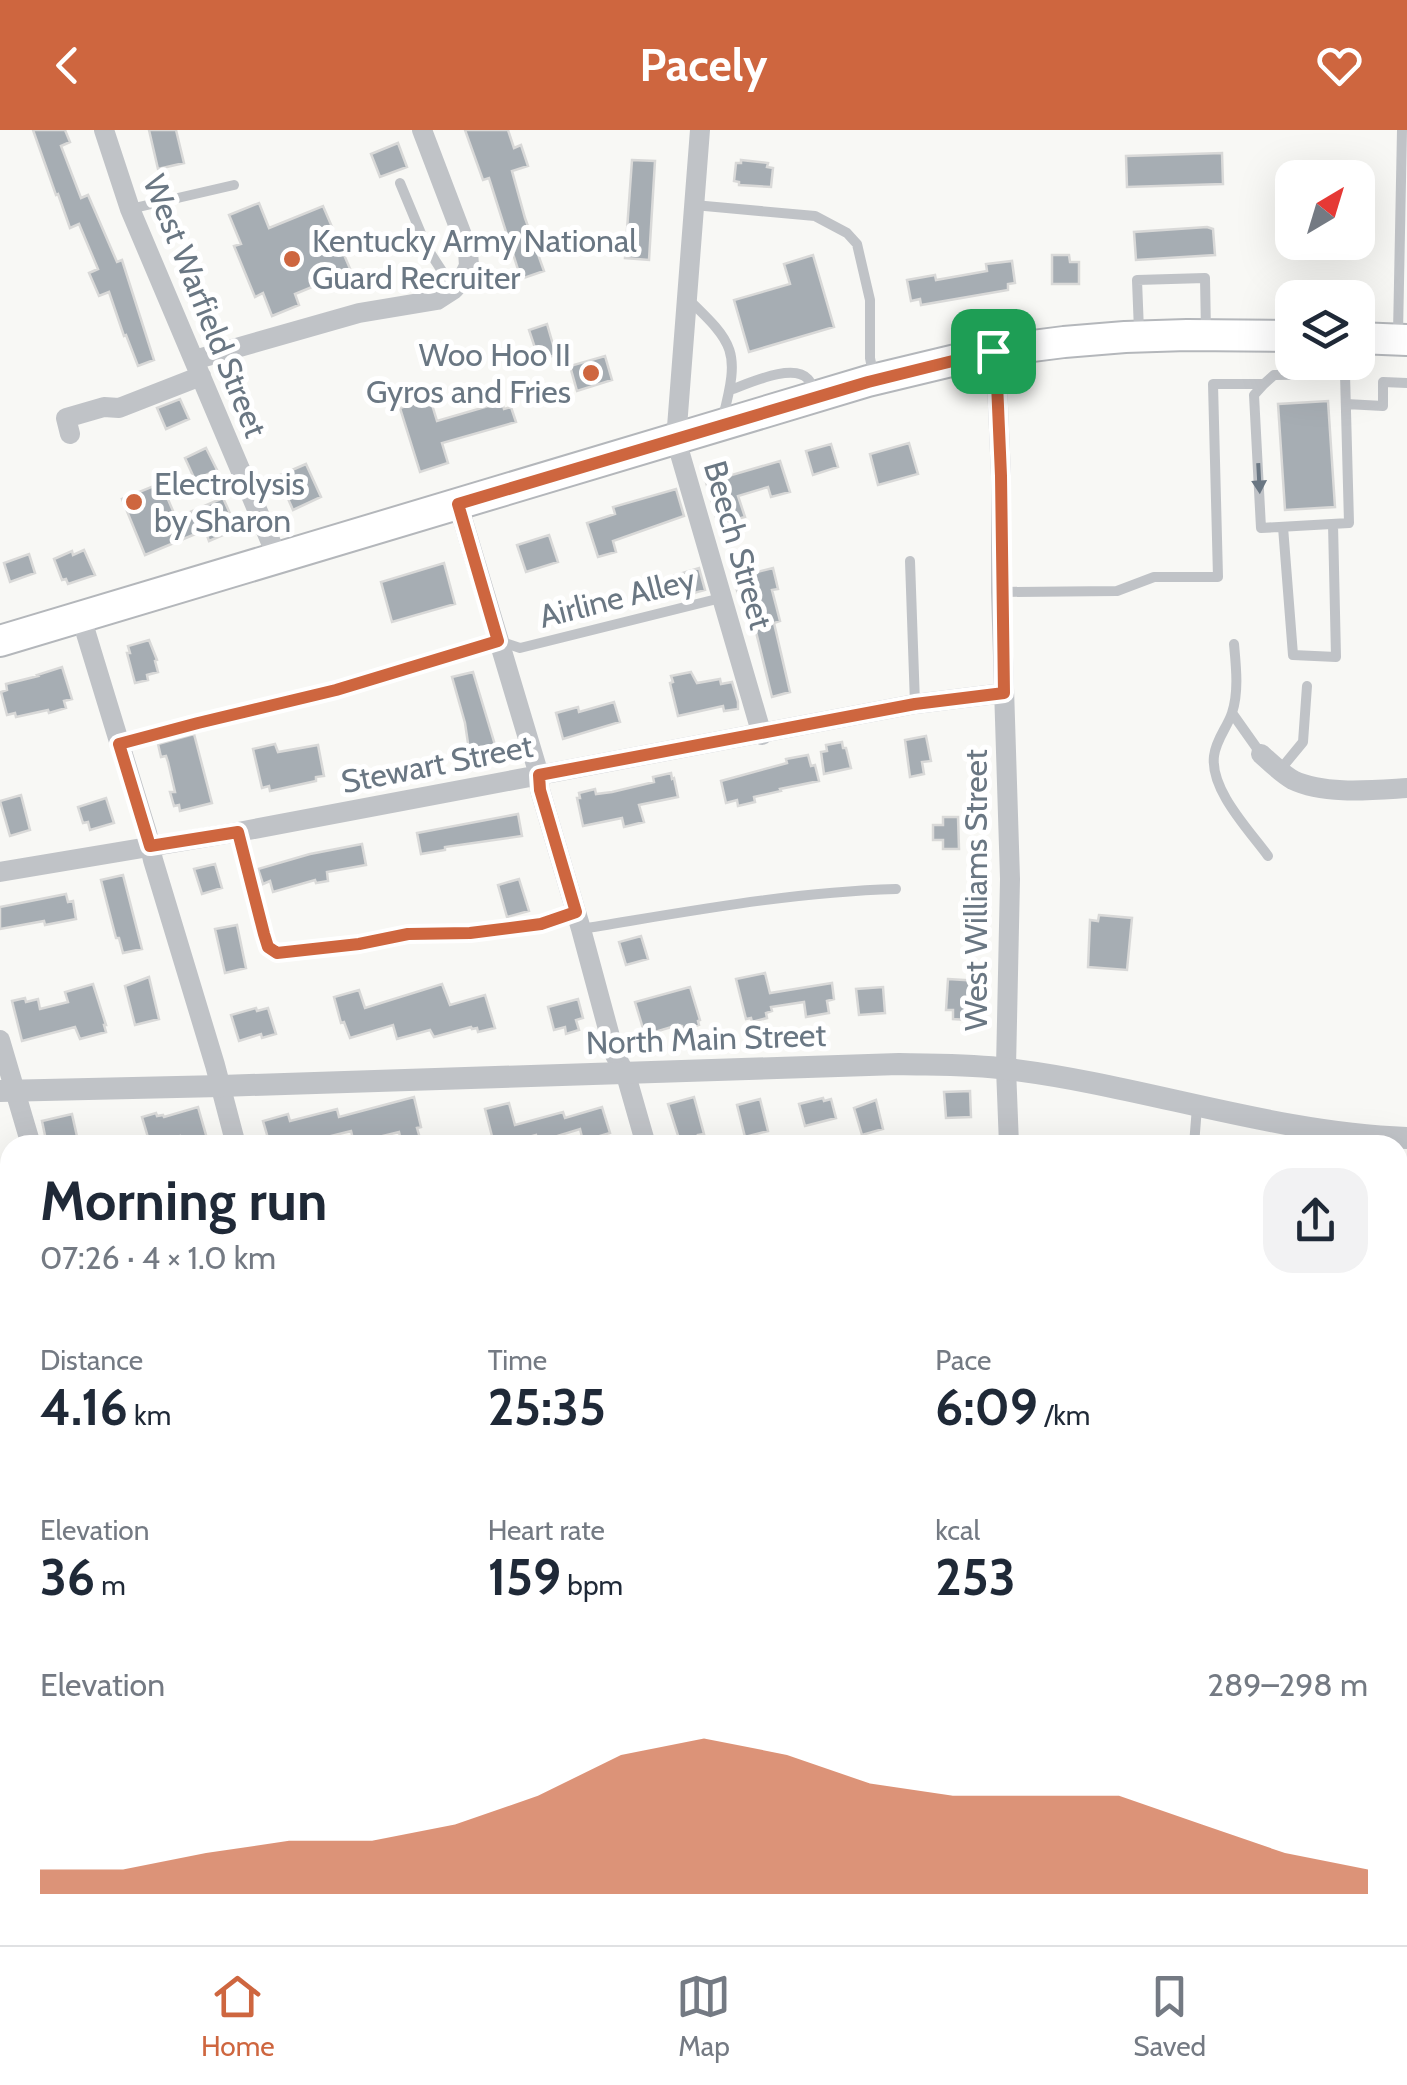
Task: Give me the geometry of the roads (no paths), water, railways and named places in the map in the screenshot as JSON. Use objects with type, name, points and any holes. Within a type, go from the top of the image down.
[{"type":"main road","points":[[0,640],[874,380],[993,351],[1139,337],[1275,336]]},
{"type":"main road","points":[[1375,339],[1403,340]]},
{"type":"street","name":"West Warfield Street","points":[[104,130],[130,208],[278,559]]},
{"type":"street","points":[[70,434],[66,418],[109,416],[197,368],[359,312],[437,300],[454,289],[469,266],[468,251],[422,130]]},
{"type":"street","name":"Beech Street","points":[[700,130],[676,440],[762,735]]},
{"type":"street","name":"West Williams Street","points":[[993,351],[1001,476],[1010,879],[1006,1068],[1009,1135]]},
{"type":"street","points":[[458,504],[539,775],[615,1055],[626,1074],[643,1135]]},
{"type":"street","points":[[81,618],[233,1135]]},
{"type":"street","name":"Stewart Street","points":[[0,872],[238,832],[915,704],[1004,693]]},
{"type":"street","points":[[1261,754],[1292,779],[1326,788],[1407,788]]},
{"type":"street","points":[[0,1040],[7,1091],[27,1135]]},
{"type":"street","name":"North Main Street","points":[[7,1091],[899,1064],[1006,1068],[1358,1135]]},
{"type":"lane","points":[[1402,130],[1403,340]]},
{"type":"lane","points":[[400,183],[427,248],[454,289]]},
{"type":"lane","points":[[130,208],[234,185]]},
{"type":"lane","points":[[694,205],[816,216],[846,233],[856,244],[870,300],[874,380]]},
{"type":"lane","points":[[1139,337],[1137,280],[1205,278],[1206,336]]},
{"type":"lane","points":[[686,297],[726,338],[733,361],[721,426]]},
{"type":"lane","points":[[730,390],[784,372],[797,372],[810,381],[815,398]]},
{"type":"lane","points":[[1275,375],[1254,395],[1261,528],[1349,523],[1345,380]]},
{"type":"lane","points":[[1346,404],[1383,406],[1383,382],[1407,383]]},
{"type":"lane","points":[[1001,592],[1117,592],[1154,577],[1218,578],[1213,384],[1264,384]]},
{"type":"lane","points":[[1284,527],[1293,655],[1336,656],[1333,524]]},
{"type":"lane","points":[[910,561],[915,704]]},
{"type":"lane","name":"Airline Alley","points":[[119,744],[336,690],[498,641],[520,648],[722,598]]},
{"type":"lane","points":[[1234,644],[1236,683],[1232,713],[1214,758],[1216,775],[1224,796],[1268,856]]},
{"type":"lane","points":[[1280,770],[1304,742],[1307,686]]},
{"type":"lane","points":[[1232,713],[1261,754]]},
{"type":"lane","points":[[238,832],[268,947],[277,953],[408,934],[470,933],[896,888]]},
{"type":"lane","points":[[1195,1135],[1197,1106]]},
{"type":"place","name":"Kentucky Army National Guard Recruiter","points":[[292,259]]},
{"type":"place","name":"Woo Hoo II Gyros and Fries","points":[[591,373]]},
{"type":"place","name":"Electrolysis by Sharon","points":[[134,502]]}]
